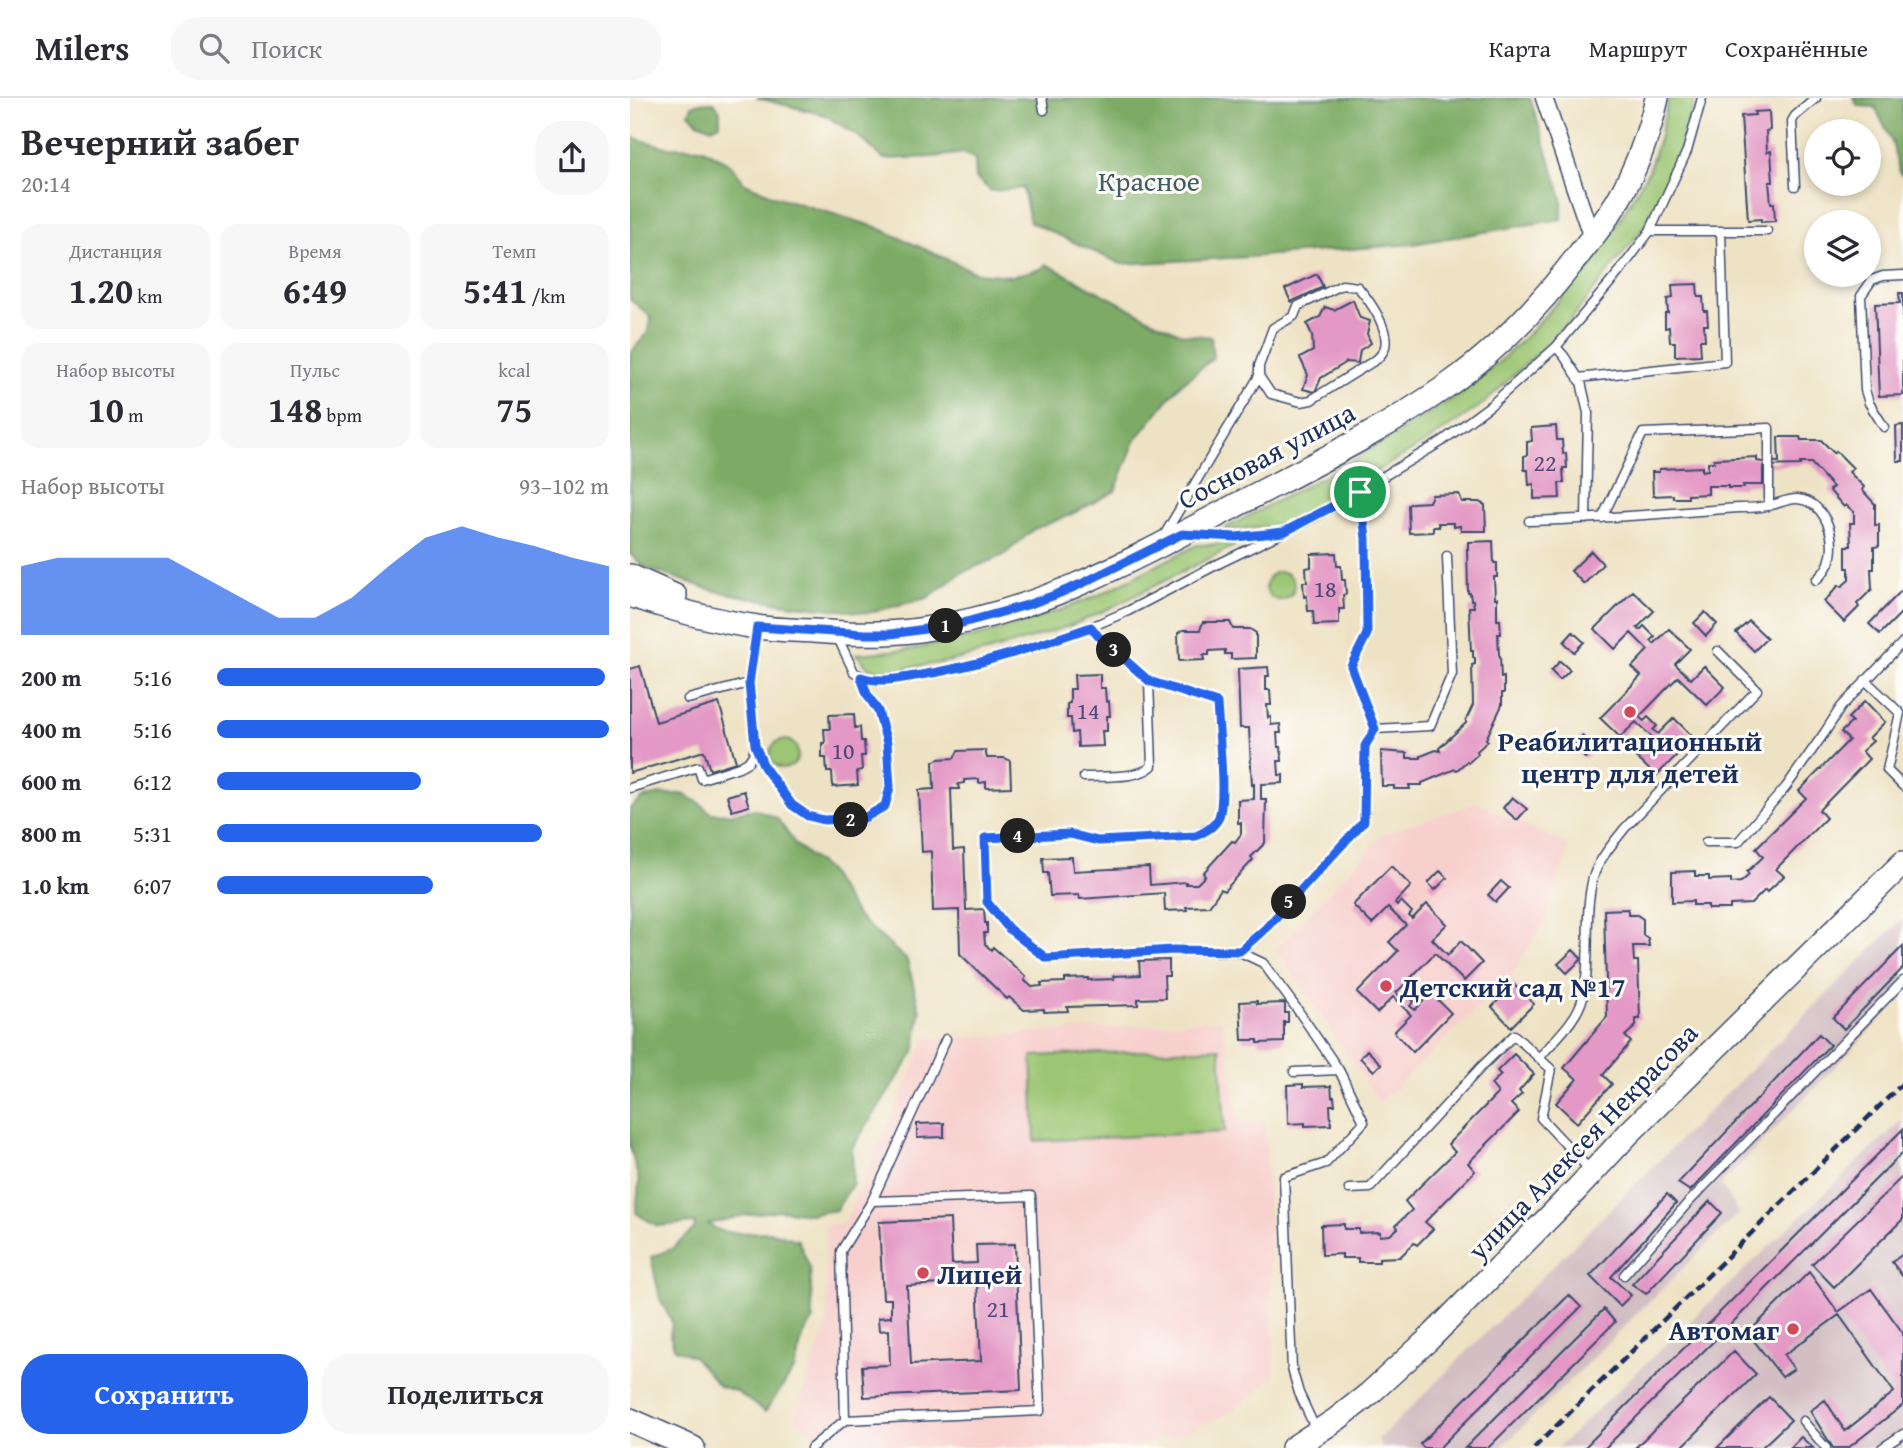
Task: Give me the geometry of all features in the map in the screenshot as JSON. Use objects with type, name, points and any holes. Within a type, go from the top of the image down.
[{"type":"street","points":[[1544,98],[1592,238]]},
{"type":"street","name":"Сосновая улица","points":[[630,595],[692,614],[757,627],[891,634],[992,616],[1081,584],[1336,452],[1404,413],[1448,384],[1494,348],[1521,322],[1570,266],[1617,202],[1648,135],[1657,98]]},
{"type":"street","name":"Сосновая улица","points":[[630,576],[757,627]]},
{"type":"street","name":"улица Алексея Некрасова","points":[[1293,1448],[1369,1394],[1429,1339],[1714,1048],[1903,863]]},
{"type":"street","points":[[630,1420],[693,1448]]},
{"type":"lane","points":[[1042,98],[1044,110]]},
{"type":"lane","points":[[836,633],[853,672],[869,680],[936,673],[995,659],[1091,627],[1128,611],[1360,492],[1441,442],[1492,405],[1556,347],[1620,271],[1650,231],[1687,151],[1702,98]]},
{"type":"lane","points":[[1795,186],[1792,121],[1816,98]]},
{"type":"lane","points":[[1650,231],[1767,231]]},
{"type":"lane","points":[[1578,378],[1725,362],[1721,231]]},
{"type":"lane","points":[[1884,427],[1869,403],[1865,390],[1861,296],[1872,280],[1883,276],[1903,275]]},
{"type":"lane","points":[[1158,546],[1259,376],[1259,366],[1273,328],[1294,316],[1298,306],[1342,285],[1358,287],[1368,299],[1383,327],[1386,340],[1384,351],[1377,359],[1311,400],[1300,401],[1271,394],[1259,376]]},
{"type":"lane","points":[[1556,347],[1578,378],[1588,413],[1586,519]]},
{"type":"lane","points":[[1602,518],[1643,433],[1769,428],[1769,506]]},
{"type":"lane","points":[[1360,492],[1366,538],[1367,634],[1351,666],[1375,729]]},
{"type":"lane","points":[[1530,521],[1769,506],[1797,499],[1809,502],[1819,509],[1829,530],[1830,561],[1825,572],[1816,580]]},
{"type":"lane","points":[[1182,534],[1236,537],[1284,532]]},
{"type":"lane","points":[[1375,729],[1430,726],[1452,674],[1447,556]]},
{"type":"lane","points":[[757,627],[749,683],[755,745],[764,767],[792,805],[808,816],[824,820],[864,818],[885,806],[890,787],[887,743],[878,711],[867,694],[861,677]]},
{"type":"lane","points":[[1091,627],[1149,681],[1217,703],[1221,786],[1221,807],[1217,820],[1208,830],[1196,836],[1098,841],[1070,834],[985,838],[987,902],[1009,929],[1046,958],[1173,950],[1240,951],[1263,963],[1339,1070],[1364,1122],[1326,1163],[1284,1177],[1292,1369],[1299,1393],[1317,1432]]},
{"type":"lane","points":[[1706,842],[1738,842],[1786,787],[1841,707],[1903,642]]},
{"type":"lane","points":[[1539,1058],[1576,1015],[1583,997],[1589,900],[1593,876],[1607,851],[1625,828],[1757,690],[1718,651]]},
{"type":"lane","points":[[1866,680],[1900,712],[1887,770],[1903,786]]},
{"type":"lane","points":[[1084,777],[1136,775],[1152,766],[1149,681]]},
{"type":"lane","points":[[688,699],[749,683]]},
{"type":"lane","points":[[1240,951],[1266,928],[1364,821],[1365,746],[1375,729]]},
{"type":"lane","points":[[630,788],[698,767],[702,779],[739,767],[748,762],[755,745]]},
{"type":"lane","points":[[1624,1275],[1695,1196],[1903,981]]},
{"type":"lane","points":[[1349,1189],[1370,1188],[1514,1035],[1551,1069],[1541,1118],[1592,1172]]},
{"type":"lane","points":[[845,1420],[841,1251],[872,1201],[946,1040]]},
{"type":"lane","points":[[1294,1072],[1339,1070]]},
{"type":"lane","points":[[811,1448],[845,1420],[1040,1410],[1031,1196],[872,1201]]},
{"type":"lane","points":[[1803,1421],[1826,1448]]},
{"type":"lane","points":[[1882,1448],[1903,1434]]},
{"type":"shaded area","points":[[1477,803],[1569,846],[1546,919],[1512,975],[1380,1103],[1276,949],[1383,834]]},
{"type":"shaded area","points":[[1903,918],[1903,997],[1721,1184],[1739,1213],[1501,1448],[1383,1448],[1378,1440]]},
{"type":"shaded area","points":[[1222,1020],[1239,1124],[1265,1124],[1274,1377],[1234,1410],[1189,1431],[1128,1448],[845,1448],[822,1439],[794,1417],[827,1322],[825,1224],[844,1224],[927,1036],[946,1039]]},
{"type":"shaded area","points":[[1903,1119],[1903,1448],[1557,1448]]},
{"type":"green space","name":"Красное","points":[[757,98],[1530,98],[1562,198],[1562,219],[1413,244],[1121,264],[1030,222],[1023,188],[991,191],[976,178],[975,159],[964,153],[884,159],[859,137],[825,115]]},
{"type":"green space","points":[[1669,98],[1695,98],[1680,153],[1643,228],[1571,319],[1551,340],[1483,404],[1425,443],[1292,520],[1269,527],[1222,530],[1351,462],[1460,394],[1495,366],[1569,289],[1611,234],[1649,170]]},
{"type":"green space","points":[[1853,98],[1903,98],[1903,177],[1892,142],[1875,107],[1858,106]]},
{"type":"green space","points":[[714,102],[720,111],[720,124],[712,128],[697,122],[689,113],[692,106]]},
{"type":"green space","points":[[630,137],[666,147],[701,148],[730,164],[745,183],[774,196],[876,227],[977,273],[1011,276],[1041,269],[1046,264],[1182,334],[1211,337],[1213,358],[1179,386],[1135,441],[1115,491],[1070,515],[1034,529],[1004,555],[963,572],[927,598],[868,613],[786,604],[715,591],[646,568],[630,554],[630,355],[646,335],[651,317],[630,299]]},
{"type":"green space","points":[[1238,544],[1072,625],[994,650],[946,662],[888,671],[869,668],[856,654],[914,649],[987,634],[1099,595],[1197,545]]},
{"type":"green space","points":[[1280,572],[1290,576],[1294,586],[1290,596],[1280,600],[1270,596],[1266,586],[1270,576]]},
{"type":"green space","points":[[784,740],[794,744],[798,754],[794,764],[784,768],[774,764],[770,754],[774,744]]},
{"type":"green space","points":[[660,794],[683,794],[711,813],[730,814],[755,809],[777,818],[796,845],[827,870],[857,916],[907,960],[920,1011],[915,1051],[852,1148],[853,1183],[836,1210],[810,1214],[780,1210],[708,1224],[722,1231],[770,1232],[798,1240],[810,1268],[813,1320],[803,1336],[794,1370],[765,1412],[736,1391],[719,1386],[694,1357],[675,1349],[670,1336],[672,1322],[660,1299],[651,1257],[672,1249],[695,1228],[694,1223],[657,1226],[636,1213],[639,1181],[630,1146],[630,808],[643,798]]},
{"type":"green space","points":[[1220,1048],[1225,1132],[1035,1141],[1032,1056]]},
{"type":"building","points":[[1769,111],[1767,152],[1771,151],[1773,182],[1769,182],[1775,221],[1761,222],[1761,219],[1748,220],[1741,116]]},
{"type":"building","points":[[1317,274],[1323,287],[1291,302],[1285,289]]},
{"type":"building","points":[[1697,284],[1698,297],[1703,297],[1704,311],[1707,311],[1708,325],[1704,325],[1705,340],[1700,340],[1701,355],[1675,356],[1675,342],[1670,342],[1669,327],[1665,328],[1667,299],[1673,298],[1672,285]]},
{"type":"building","points":[[1899,293],[1903,293],[1903,395],[1879,396],[1875,304],[1900,303]]},
{"type":"building","points":[[1353,300],[1360,318],[1370,321],[1367,334],[1371,343],[1360,350],[1358,363],[1347,362],[1321,378],[1315,392],[1303,389],[1308,375],[1300,358],[1313,351],[1312,335],[1307,324],[1320,317],[1325,307],[1334,310]]},
{"type":"building","points":[[1903,425],[1903,461],[1897,461],[1896,426]]},
{"type":"building","points":[[1556,426],[1557,440],[1562,440],[1563,454],[1566,453],[1567,468],[1563,468],[1564,483],[1559,483],[1560,498],[1534,499],[1534,484],[1529,485],[1528,470],[1524,470],[1527,442],[1532,441],[1531,428]]},
{"type":"building","points":[[1778,437],[1821,440],[1853,468],[1849,472],[1864,487],[1862,490],[1875,504],[1879,546],[1874,547],[1872,589],[1844,622],[1824,602],[1839,585],[1841,587],[1849,580],[1846,546],[1851,546],[1850,523],[1854,523],[1854,512],[1846,505],[1844,507],[1829,490],[1833,487],[1811,463],[1763,466],[1763,485],[1743,485],[1744,488],[1708,486],[1708,494],[1688,495],[1688,498],[1673,498],[1673,495],[1653,496],[1652,472],[1659,472],[1659,469],[1702,467],[1702,471],[1708,470],[1708,462],[1714,462],[1714,459],[1757,457],[1757,461],[1779,462]]},
{"type":"building","points":[[1459,494],[1462,502],[1479,502],[1485,505],[1486,531],[1461,531],[1460,526],[1454,527],[1454,523],[1438,523],[1439,527],[1433,527],[1433,532],[1409,533],[1408,505],[1429,502],[1432,495]]},
{"type":"building","points":[[1493,541],[1494,563],[1497,563],[1497,577],[1494,577],[1495,598],[1497,620],[1500,620],[1499,655],[1504,693],[1502,705],[1486,739],[1488,741],[1468,763],[1467,761],[1457,770],[1422,785],[1409,785],[1410,789],[1382,786],[1381,751],[1407,753],[1407,758],[1421,758],[1436,750],[1440,751],[1439,748],[1466,723],[1473,705],[1472,665],[1475,664],[1471,651],[1469,607],[1474,607],[1468,593],[1468,542]]},
{"type":"building","points":[[1591,551],[1603,564],[1584,584],[1571,571]]},
{"type":"building","points":[[1336,553],[1337,566],[1341,566],[1342,580],[1345,580],[1344,609],[1339,609],[1339,624],[1314,625],[1313,611],[1308,611],[1307,596],[1304,597],[1306,568],[1311,567],[1311,554]]},
{"type":"building","points":[[1903,589],[1903,611],[1880,634],[1869,624]]},
{"type":"building","points":[[1633,591],[1654,611],[1637,628],[1640,630],[1644,626],[1655,637],[1651,641],[1654,644],[1669,629],[1690,649],[1675,664],[1691,679],[1704,666],[1725,687],[1707,705],[1678,677],[1639,717],[1644,721],[1648,717],[1657,726],[1653,730],[1658,734],[1674,718],[1694,738],[1656,776],[1636,757],[1654,739],[1636,722],[1620,737],[1600,718],[1641,676],[1632,667],[1648,650],[1631,633],[1615,649],[1595,629]]},
{"type":"building","points":[[1705,612],[1717,624],[1706,636],[1694,623]]},
{"type":"building","points":[[1749,621],[1767,638],[1754,651],[1736,633]]},
{"type":"building","points":[[1203,622],[1230,622],[1233,629],[1250,629],[1256,633],[1256,658],[1231,659],[1231,654],[1225,654],[1225,650],[1209,651],[1209,655],[1203,655],[1204,660],[1179,661],[1178,633],[1183,630],[1200,630]]},
{"type":"building","points":[[1573,632],[1584,642],[1574,652],[1564,642]]},
{"type":"building","points":[[1560,661],[1570,670],[1560,680],[1551,671]]},
{"type":"building","points":[[640,666],[656,722],[719,703],[736,762],[710,770],[704,751],[630,773],[630,669]]},
{"type":"building","points":[[1268,667],[1266,690],[1270,690],[1271,705],[1267,705],[1268,718],[1271,717],[1271,725],[1280,724],[1281,733],[1277,733],[1282,761],[1278,761],[1279,775],[1283,775],[1283,783],[1261,784],[1261,799],[1266,799],[1265,843],[1224,891],[1221,889],[1209,906],[1165,911],[1164,893],[1080,899],[1079,895],[1050,896],[1048,873],[1044,873],[1043,858],[1072,857],[1073,871],[1149,867],[1150,885],[1186,882],[1197,884],[1205,876],[1203,873],[1241,834],[1238,800],[1254,799],[1249,728],[1240,728],[1238,669]]},
{"type":"building","points":[[1100,674],[1100,688],[1105,688],[1110,716],[1107,716],[1107,731],[1102,731],[1103,746],[1078,747],[1077,732],[1072,733],[1071,718],[1067,718],[1070,689],[1075,689],[1074,675]]},
{"type":"building","points":[[1865,701],[1885,722],[1869,738],[1873,741],[1862,751],[1869,759],[1819,810],[1826,818],[1776,869],[1784,876],[1751,904],[1730,905],[1730,909],[1708,909],[1708,905],[1693,905],[1693,901],[1672,902],[1672,872],[1695,871],[1695,876],[1709,876],[1709,880],[1731,879],[1731,883],[1741,882],[1749,875],[1747,872],[1763,857],[1756,848],[1806,798],[1799,791],[1849,740],[1841,732],[1852,722],[1848,718]]},
{"type":"building","points":[[854,714],[855,728],[860,727],[861,741],[864,741],[865,756],[861,756],[862,770],[857,771],[858,785],[833,787],[832,772],[827,772],[826,758],[822,758],[824,729],[830,729],[829,715]]},
{"type":"building","points":[[1582,736],[1594,748],[1585,758],[1572,746]]},
{"type":"building","points":[[985,750],[987,758],[1005,758],[1010,761],[1011,787],[986,788],[986,782],[979,783],[979,779],[964,780],[964,783],[958,784],[959,789],[951,789],[953,850],[964,849],[966,910],[984,909],[987,923],[985,944],[991,950],[993,947],[1026,977],[1024,980],[1032,987],[1042,986],[1041,983],[1065,982],[1065,979],[1114,979],[1113,976],[1140,975],[1139,961],[1169,960],[1169,976],[1164,976],[1165,998],[1138,999],[1138,1005],[1067,1007],[1068,1011],[1024,1010],[1009,997],[1007,999],[960,954],[959,910],[933,911],[931,851],[922,852],[919,790],[934,789],[933,762],[954,758],[958,751]]},
{"type":"building","points":[[744,791],[749,806],[732,811],[727,796]]},
{"type":"building","points":[[1512,797],[1527,809],[1517,820],[1503,808]]},
{"type":"building","points":[[1391,866],[1411,886],[1395,903],[1397,906],[1401,901],[1412,912],[1409,916],[1412,919],[1427,904],[1447,924],[1432,939],[1448,955],[1461,941],[1482,963],[1464,981],[1435,953],[1396,993],[1401,997],[1405,993],[1414,1001],[1410,1006],[1415,1010],[1431,993],[1451,1013],[1413,1052],[1394,1032],[1411,1015],[1393,997],[1377,1013],[1357,993],[1398,951],[1389,942],[1406,925],[1388,908],[1372,924],[1353,905]]},
{"type":"building","points":[[1440,871],[1447,878],[1435,890],[1428,883]]},
{"type":"building","points":[[1501,881],[1509,888],[1496,902],[1488,895]]},
{"type":"building","points":[[1628,909],[1628,915],[1637,915],[1643,919],[1643,935],[1648,938],[1649,946],[1633,946],[1634,961],[1638,961],[1640,1019],[1636,1019],[1636,1026],[1625,1036],[1631,1042],[1603,1075],[1612,1084],[1577,1123],[1556,1103],[1577,1079],[1564,1068],[1607,1017],[1604,910]]},
{"type":"building","points":[[1903,946],[1903,968],[1844,1029],[1833,1018]]},
{"type":"building","points":[[1573,950],[1582,959],[1567,973],[1558,964]]},
{"type":"building","points":[[1513,984],[1534,1004],[1511,1027],[1492,1007]]},
{"type":"building","points":[[1257,1001],[1257,1004],[1285,1003],[1288,1022],[1284,1022],[1284,1042],[1258,1043],[1258,1040],[1242,1040],[1240,1002]]},
{"type":"building","points":[[1819,1034],[1830,1045],[1690,1191],[1678,1183]]},
{"type":"building","points":[[1367,1050],[1381,1064],[1374,1071],[1360,1058]]},
{"type":"building","points":[[1514,1054],[1534,1074],[1519,1091],[1522,1094],[1511,1104],[1519,1112],[1468,1163],[1475,1171],[1425,1222],[1433,1229],[1400,1257],[1379,1258],[1379,1262],[1358,1262],[1358,1258],[1342,1258],[1342,1254],[1322,1255],[1321,1225],[1344,1224],[1344,1229],[1359,1229],[1359,1233],[1380,1232],[1380,1236],[1390,1235],[1398,1228],[1396,1225],[1412,1210],[1405,1201],[1455,1152],[1448,1144],[1498,1093],[1491,1084],[1501,1075],[1497,1071]]},
{"type":"building","points":[[1303,1084],[1303,1087],[1331,1086],[1335,1105],[1330,1105],[1331,1125],[1288,1124],[1287,1085]]},
{"type":"building","points":[[944,1123],[944,1137],[917,1138],[917,1124]]},
{"type":"building","points":[[1903,1129],[1903,1152],[1720,1335],[1605,1448],[1584,1448]]},
{"type":"building","points":[[1903,1176],[1903,1219],[1834,1287],[1812,1264]]},
{"type":"building","points":[[1667,1194],[1676,1203],[1611,1277],[1631,1295],[1620,1306],[1590,1276]]},
{"type":"building","points":[[1710,1201],[1722,1213],[1646,1294],[1632,1284]]},
{"type":"building","points":[[950,1219],[952,1264],[977,1263],[976,1245],[1015,1244],[1021,1390],[864,1397],[862,1366],[890,1365],[889,1330],[879,1331],[878,1318],[891,1317],[891,1299],[883,1299],[879,1222]],"holes":[[[977,1282],[981,1361],[911,1364],[907,1286]]]},
{"type":"building","points":[[1903,1254],[1903,1277],[1892,1262]]},
{"type":"building","points":[[1809,1272],[1838,1312],[1871,1289],[1903,1333],[1903,1405],[1848,1448],[1833,1448],[1810,1411],[1825,1400],[1845,1431],[1894,1392],[1839,1315],[1784,1355],[1794,1369],[1782,1377],[1748,1333]]},
{"type":"building","points":[[1569,1295],[1581,1307],[1439,1448],[1424,1448],[1420,1444]]},
{"type":"building","points":[[1604,1309],[1615,1322],[1488,1448],[1465,1448]]},
{"type":"building","points":[[1734,1351],[1756,1374],[1681,1448],[1635,1448]]},
{"type":"building","points":[[1769,1397],[1791,1420],[1761,1448],[1717,1448]]},
{"type":"building","points":[[1801,1437],[1813,1448],[1790,1448]]},
{"type":"railway","points":[[1534,1448],[1903,1083]]},
{"type":"place","name":"Реабилитационный центр для детей","points":[[1630,712]]},
{"type":"place","name":"Детский сад №17","points":[[1386,986]]},
{"type":"place","name":"Лицей","points":[[923,1273]]},
{"type":"place","name":"Автомаг","points":[[1793,1329]]},
{"type":"route","points":[[1360,492],[1366,538],[1367,634],[1351,666],[1375,729],[1365,746],[1364,821],[1266,928],[1240,951],[1173,950],[1046,958],[1009,929],[987,902],[985,838],[1070,834],[1098,841],[1196,836],[1208,830],[1217,820],[1221,807],[1221,786],[1217,703],[1149,681],[1091,627],[995,659],[936,673],[881,680],[861,677],[867,694],[878,711],[887,743],[890,787],[885,806],[864,818],[839,821],[808,816],[792,805],[764,767],[755,745],[749,683],[757,627],[891,634],[959,624],[1055,595],[1182,534],[1236,537],[1284,532],[1360,492]]}]
